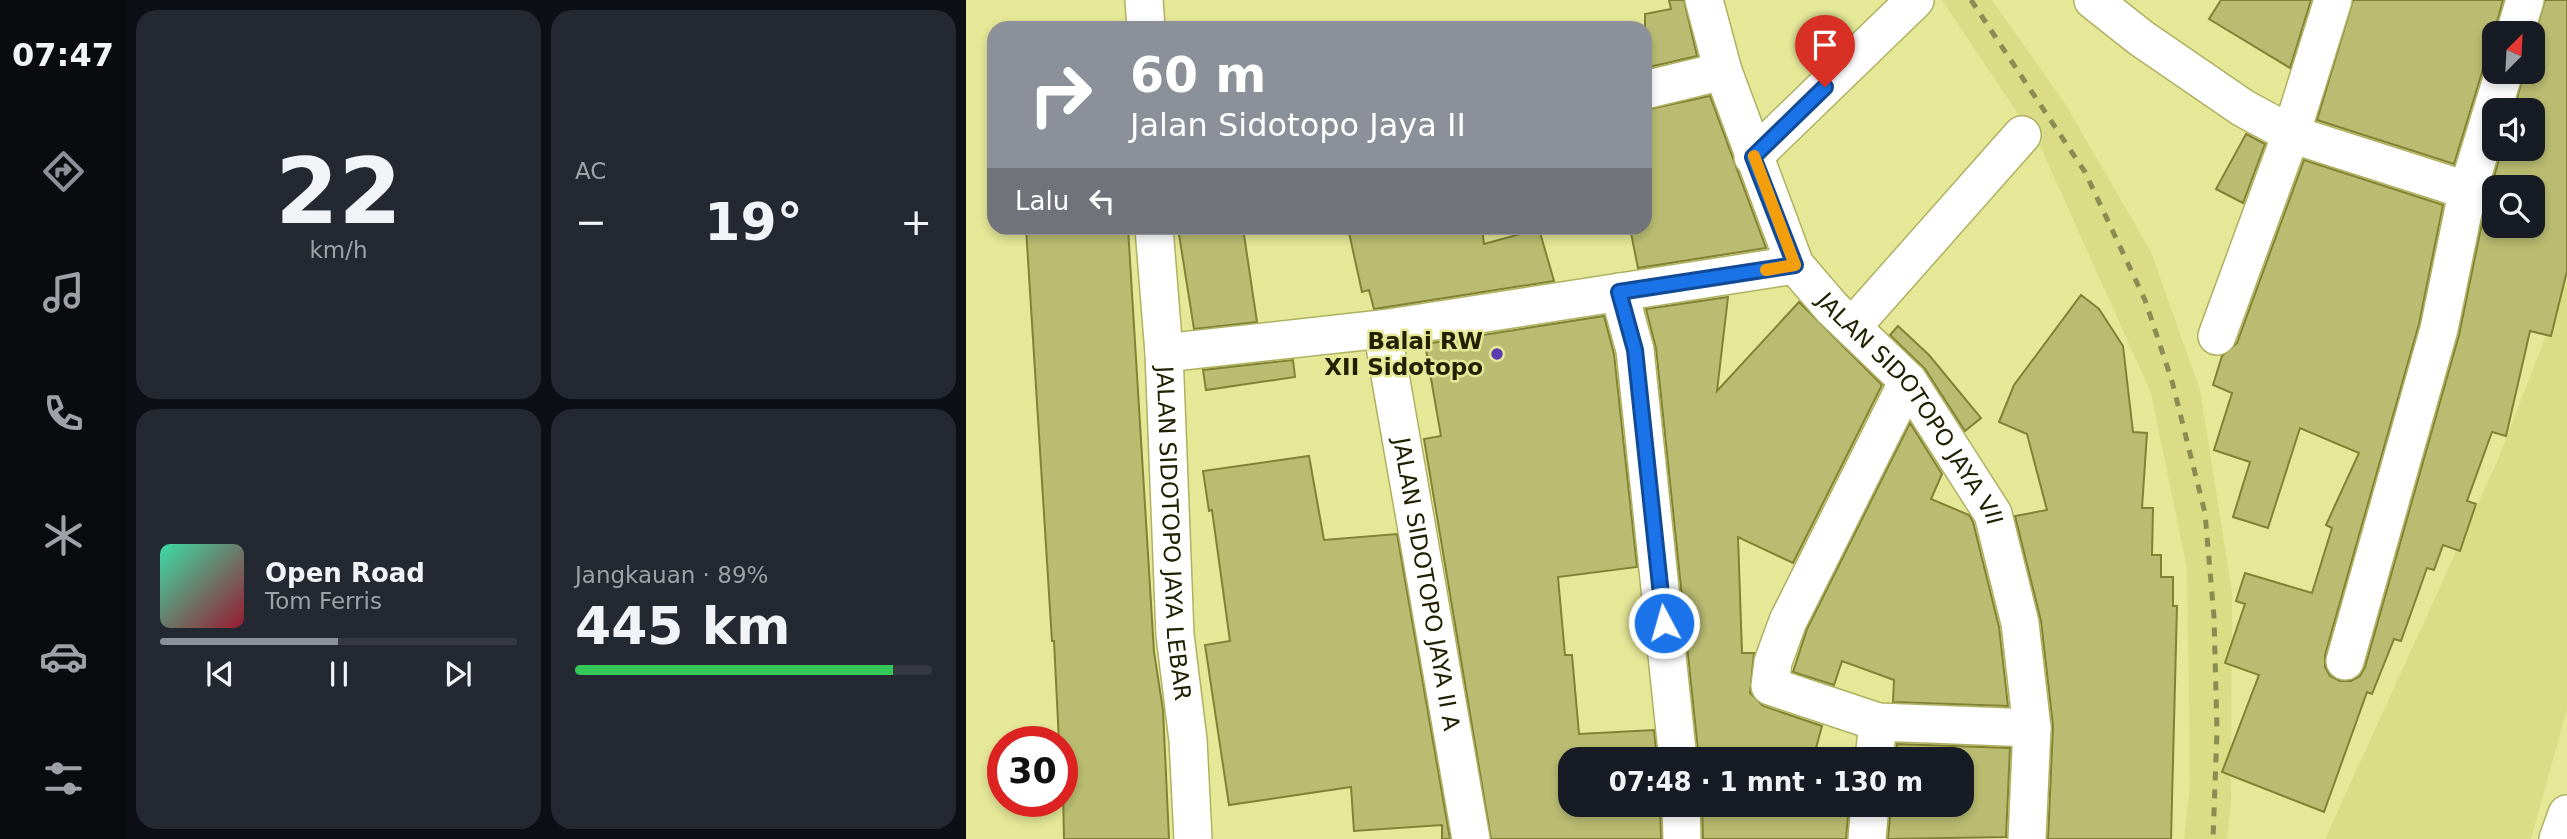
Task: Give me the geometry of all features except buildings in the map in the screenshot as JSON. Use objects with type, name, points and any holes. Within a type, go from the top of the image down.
[{"type":"street","points":[[1144,0],[1146,21]]},
{"type":"street","name":"JALAN SIDOTOPO JAYA VII","points":[[1704,0],[1723,71],[1795,265],[1852,327],[1908,381],[1993,514],[2020,622],[2032,728],[2027,839]]},
{"type":"street","points":[[1753,157],[1914,0]]},
{"type":"street","points":[[2093,0],[2242,108],[2291,134],[2481,196]]},
{"type":"street","points":[[2217,336],[2291,134],[2333,0]]},
{"type":"street","points":[[2519,21],[2525,0]]},
{"type":"street","points":[[1652,88],[1723,71]]},
{"type":"street","points":[[2345,662],[2439,329],[2481,196],[2502,84]]},
{"type":"street","points":[[1852,327],[2022,135]]},
{"type":"street","name":"JALAN SIDOTOPO JAYA LEBAR","points":[[1155,235],[1164,353],[1175,635],[1188,740],[1193,839]]},
{"type":"street","points":[[1164,353],[1381,329],[1795,265]]},
{"type":"street","points":[[1619,292],[1635,350],[1677,747]]},
{"type":"street","name":"JALAN SIDOTOPO JAYA II A","points":[[1381,329],[1471,839]]},
{"type":"street","points":[[1908,381],[1788,621],[1770,675],[1770,686],[1878,722],[2032,728]]},
{"type":"street","points":[[1875,747],[1878,722]]},
{"type":"street","points":[[2558,839],[2567,814]]},
{"type":"street","points":[[1681,817],[1682,839]]},
{"type":"street","points":[[1867,839],[1869,817]]},
{"type":"shaded area","points":[[1942,0],[1992,0],[2066,105],[2151,252],[2200,390],[2232,592],[2231,802],[2227,839],[2184,839],[2190,786],[2187,569],[2151,393],[2041,148]]},
{"type":"shaded area","points":[[2567,281],[2567,709],[2531,839],[2325,839],[2497,462]]},
{"type":"railway","points":[[1971,0],[2085,172],[2145,300],[2172,381],[2205,513],[2214,617],[2217,731],[2213,839]]},
{"type":"slow traffic","points":[[1754,156],[1767,198],[1795,265],[1766,270]]},
{"type":"place","name":"Balai RW XII Sidotopo","points":[[1497,354]]},
{"type":"route","points":[[1664,623],[1635,350],[1619,292],[1795,265],[1753,157],[1825,87]]}]
